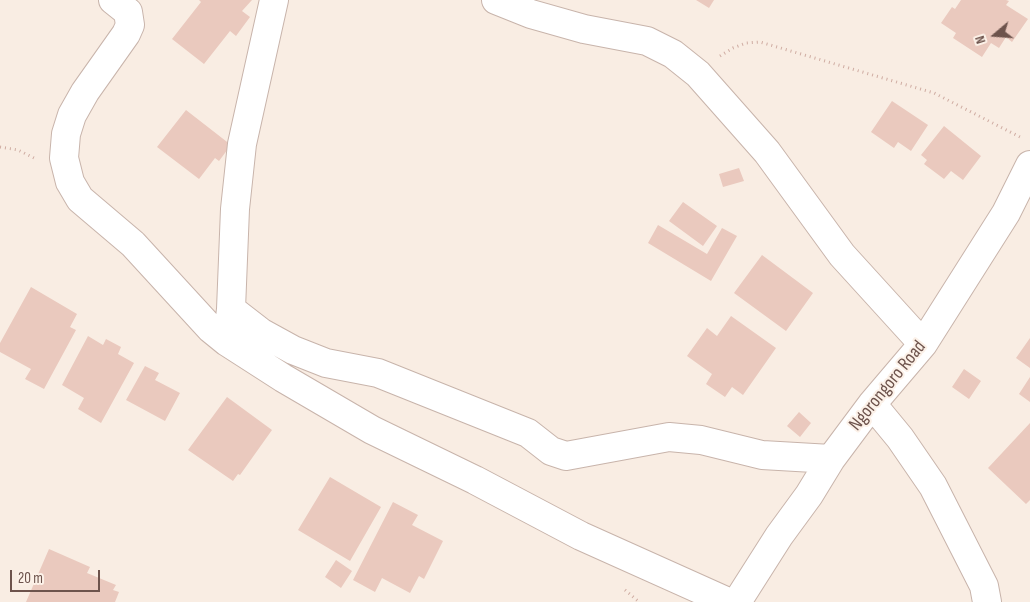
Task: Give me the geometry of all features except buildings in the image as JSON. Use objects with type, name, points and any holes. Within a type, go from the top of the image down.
[{"type":"street","points":[[113,0],[128,12],[130,25],[126,34],[85,92],[72,115],[66,134],[64,158],[70,182],[80,199],[133,244],[211,329],[227,342],[283,378],[372,430],[476,480],[581,536],[728,602]]},
{"type":"street","points":[[227,342],[232,310],[235,209],[242,144],[274,0]]},
{"type":"street","points":[[496,0],[531,14],[584,29],[647,41],[672,54],[698,74],[767,152],[842,255],[923,344]]},
{"type":"street","name":"Ngorongoro Road","points":[[737,602],[779,536],[810,495],[831,459],[872,404],[923,344],[1006,213],[1027,152]]},
{"type":"street","points":[[232,310],[262,333],[293,350],[326,363],[378,373],[528,434],[551,450],[566,456],[669,437],[701,440],[762,455],[831,459]]},
{"type":"street","points":[[872,404],[900,438],[933,486],[984,586],[987,602]]},
{"type":"path","points":[[698,74],[732,48],[746,43],[760,42],[934,93],[1027,152]]}]
